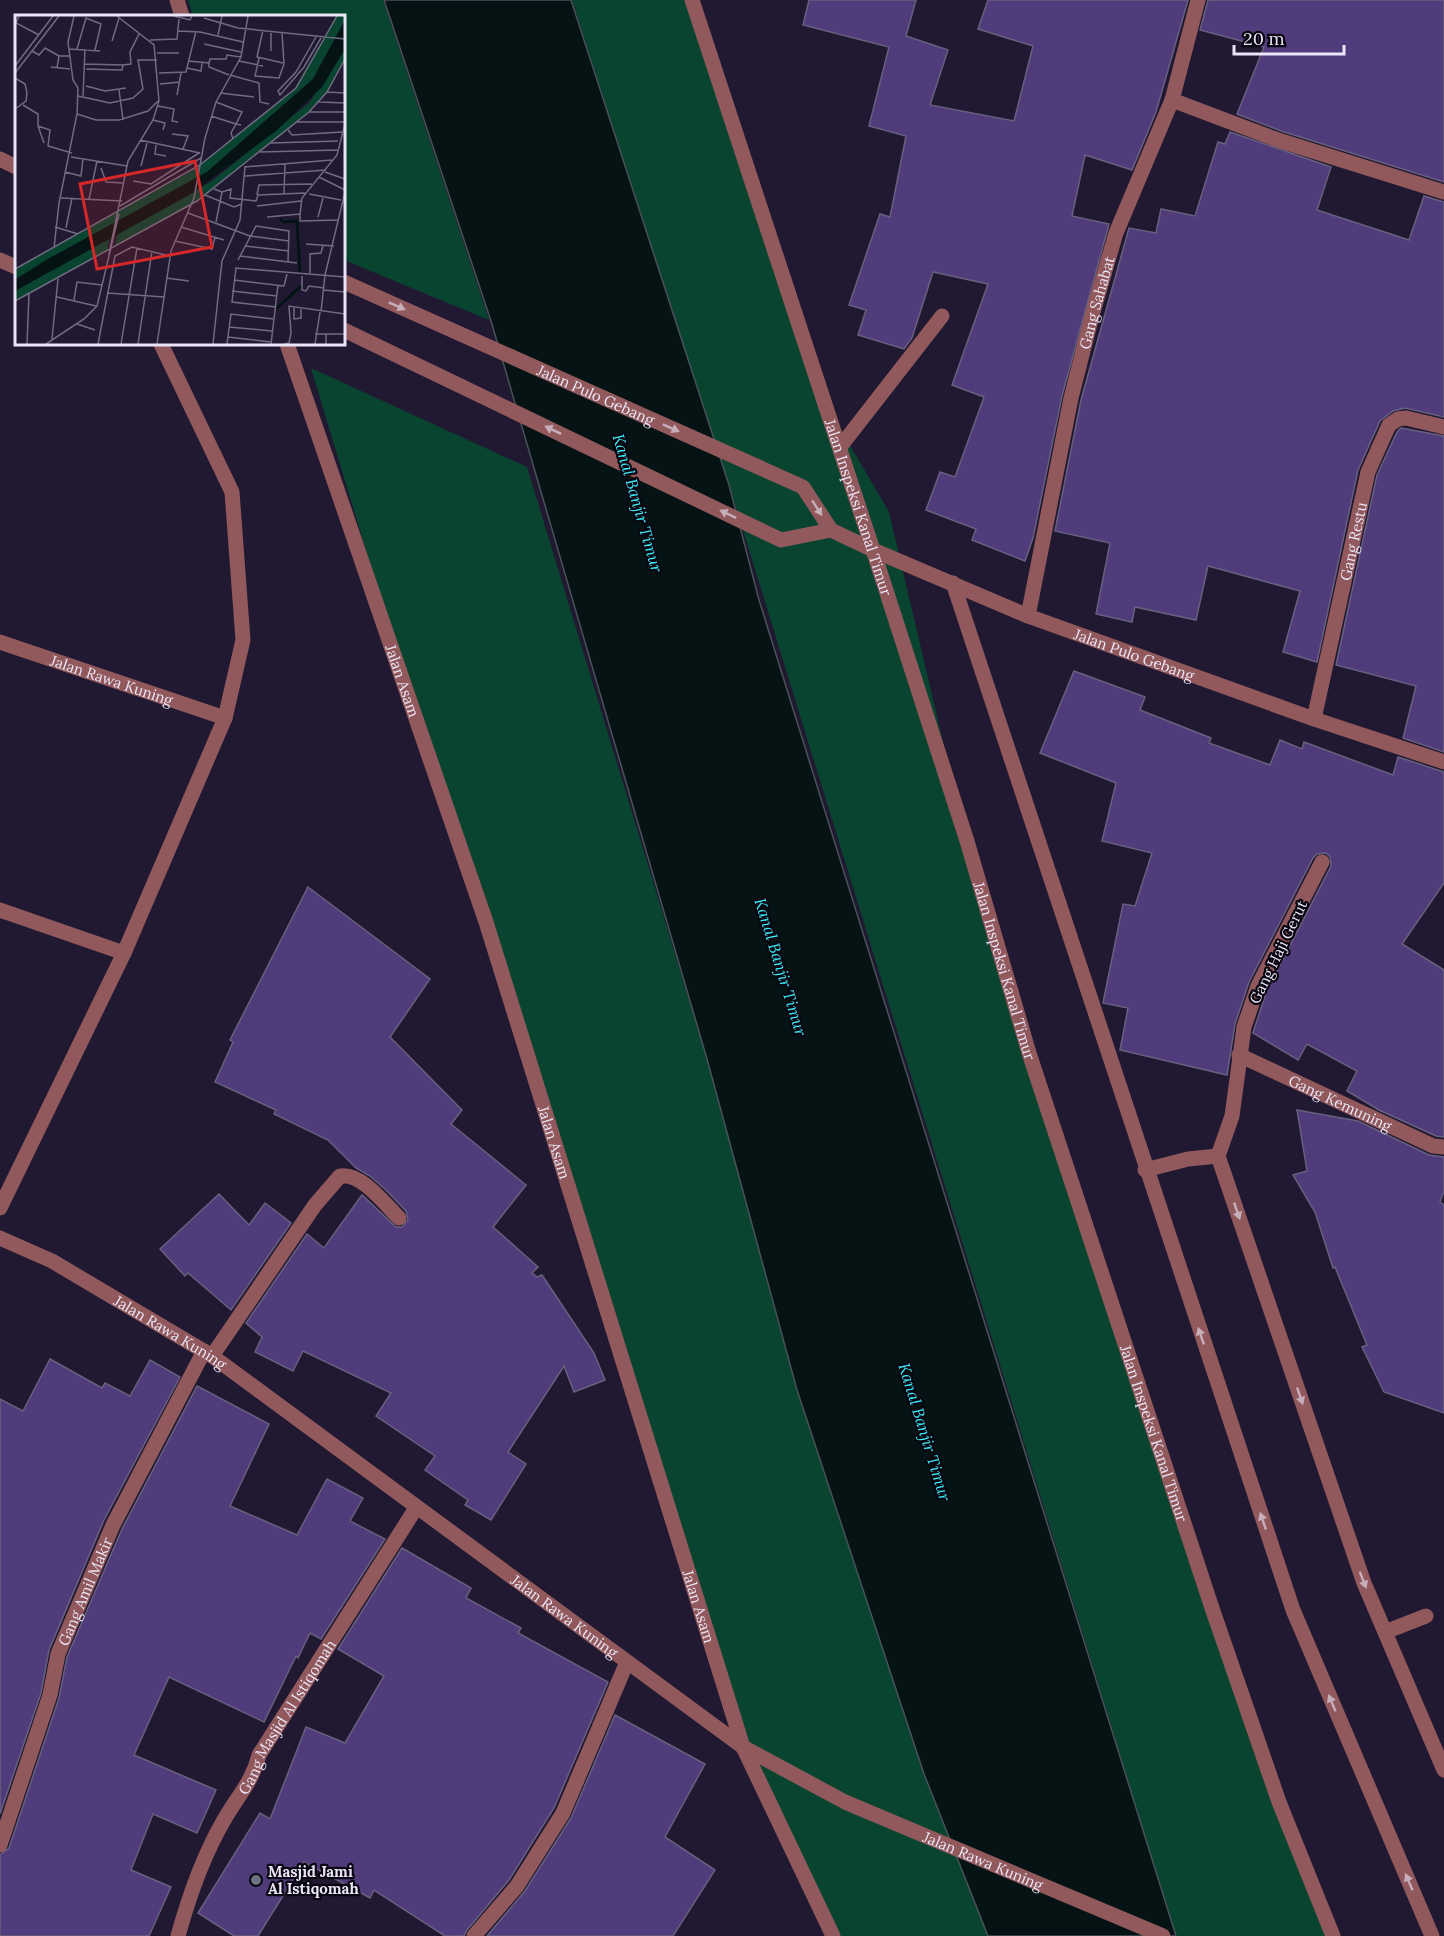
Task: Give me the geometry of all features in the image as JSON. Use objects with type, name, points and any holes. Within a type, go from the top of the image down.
[{"type":"street","points":[[177,0],[182,15]]},
{"type":"street","name":"Jalan Inspeksi Kanal Timur","points":[[692,0],[873,550],[966,841],[1029,1053],[1209,1597],[1279,1802],[1333,1936]]},
{"type":"street","name":"Gang Sahabat","points":[[1028,616],[1071,398],[1094,312],[1116,233],[1172,100],[1198,0]]},
{"type":"street","points":[[1172,100],[1278,140],[1444,192]]},
{"type":"street","points":[[0,159],[15,166]]},
{"type":"street","points":[[0,260],[15,267]]},
{"type":"street","name":"Jalan Pulo Gebang","points":[[345,282],[803,487],[831,530],[873,550],[1028,616],[1314,719],[1444,762]]},
{"type":"street","points":[[840,447],[942,316]]},
{"type":"street","points":[[345,330],[781,540],[831,530]]},
{"type":"street","points":[[0,1208],[124,953],[225,718],[243,640],[232,492],[161,345]]},
{"type":"street","name":"Jalan Asam","points":[[287,345],[486,922],[742,1746],[833,1936]]},
{"type":"street","name":"Gang Restu","points":[[1314,719],[1368,472],[1391,423],[1398,418],[1444,427]]},
{"type":"street","points":[[953,584],[1145,1170],[1293,1610],[1432,1936]]},
{"type":"street","name":"Jalan Rawa Kuning","points":[[0,642],[225,718]]},
{"type":"street","name":"Gang Haji Gerut","points":[[1218,1156],[1232,1116],[1244,1027],[1258,986],[1322,862]]},
{"type":"street","points":[[0,910],[124,953]]},
{"type":"street","name":"Gang Kemuning","points":[[1239,1055],[1433,1146],[1444,1147]]},
{"type":"street","points":[[1145,1170],[1188,1159],[1218,1156],[1364,1582],[1444,1770]]},
{"type":"street","name":"Gang Amil Makir","points":[[0,1845],[50,1695],[58,1654],[113,1525],[208,1354],[315,1205],[340,1176],[344,1175],[363,1183],[399,1218]]},
{"type":"street","name":"Jalan Rawa Kuning","points":[[0,1238],[52,1261],[208,1354],[742,1746],[845,1802],[1163,1936]]},
{"type":"street","name":"Gang Masjid Al Istiqomah","points":[[178,1936],[191,1890],[207,1854],[225,1818],[254,1773],[259,1755],[416,1508]]},
{"type":"street","points":[[1385,1632],[1426,1616]]},
{"type":"street","points":[[474,1936],[517,1886],[547,1841],[582,1770],[627,1662]]},
{"type":"green space","points":[[188,0],[383,0],[489,320],[345,260],[345,15],[193,15]]},
{"type":"green space","points":[[572,0],[690,0],[837,423],[889,512],[971,861],[1129,1356],[1333,1936],[1176,1936],[729,485]]},
{"type":"green space","points":[[311,368],[527,467],[707,1059],[797,1390],[988,1936],[834,1936],[743,1747],[410,696]]},
{"type":"water","name":"Kanal Banjir Timur","points":[[384,0],[571,0],[729,485],[759,600],[1176,1936],[988,1936],[924,1774],[797,1390],[707,1059],[491,321]]},
{"type":"building","points":[[809,0],[916,0],[906,36],[948,50],[930,105],[1014,121],[1033,46],[978,29],[988,0],[1188,0],[1156,112],[1132,170],[1085,155],[1072,216],[1109,224],[1062,396],[1033,538],[1025,561],[972,540],[976,529],[926,510],[940,472],[955,477],[984,397],[952,385],[988,284],[933,272],[912,338],[904,349],[858,335],[866,310],[849,305],[880,214],[890,217],[906,136],[869,126],[889,47],[803,25]]},
{"type":"building","points":[[1208,0],[1444,0],[1444,182],[1281,131],[1237,114],[1264,47],[1200,30]]},
{"type":"building","points":[[1230,132],[1331,167],[1317,210],[1409,240],[1424,196],[1444,202],[1444,417],[1405,408],[1393,411],[1380,421],[1358,470],[1317,662],[1283,652],[1300,591],[1208,566],[1196,620],[1135,607],[1132,622],[1096,614],[1110,543],[1055,531],[1081,400],[1129,228],[1156,233],[1161,209],[1195,216],[1218,142],[1225,144]]},
{"type":"building","points":[[1401,428],[1444,436],[1444,752],[1403,738],[1416,686],[1336,665],[1377,475]]},
{"type":"building","points":[[1074,671],[1145,697],[1140,710],[1211,738],[1209,743],[1270,765],[1280,740],[1302,749],[1304,742],[1393,775],[1398,757],[1444,772],[1444,883],[1402,944],[1444,970],[1444,1137],[1436,1136],[1379,1110],[1347,1091],[1357,1071],[1307,1044],[1298,1060],[1253,1033],[1267,990],[1331,866],[1330,857],[1326,853],[1317,854],[1313,858],[1249,982],[1235,1024],[1227,1075],[1120,1050],[1128,1008],[1103,1003],[1123,904],[1135,906],[1152,853],[1102,841],[1116,783],[1040,753]]},
{"type":"building","points":[[308,887],[430,979],[390,1037],[462,1110],[451,1124],[526,1185],[493,1227],[538,1267],[532,1273],[537,1277],[542,1275],[594,1353],[605,1380],[574,1392],[564,1366],[508,1452],[526,1464],[491,1520],[465,1505],[468,1500],[425,1470],[435,1456],[376,1416],[391,1393],[303,1351],[293,1371],[255,1352],[262,1337],[246,1323],[307,1234],[324,1248],[362,1195],[396,1227],[402,1227],[408,1220],[406,1211],[386,1190],[370,1176],[356,1168],[328,1140],[274,1114],[276,1110],[215,1082],[233,1042],[230,1040]]},
{"type":"building","points":[[1297,1110],[1358,1121],[1429,1155],[1444,1157],[1444,1191],[1440,1202],[1444,1205],[1444,1413],[1384,1392],[1362,1347],[1367,1345],[1335,1267],[1333,1268],[1315,1212],[1293,1175],[1307,1171]]},
{"type":"building","points":[[219,1194],[249,1225],[265,1203],[291,1223],[231,1310],[188,1273],[185,1276],[160,1249]]},
{"type":"building","points":[[50,1359],[102,1388],[105,1383],[130,1396],[150,1360],[180,1377],[104,1520],[49,1650],[41,1693],[0,1814],[0,1399],[23,1411]]},
{"type":"building","points":[[197,1386],[269,1424],[230,1506],[297,1535],[327,1479],[363,1498],[350,1521],[385,1539],[321,1639],[310,1633],[298,1658],[296,1656],[264,1722],[169,1677],[134,1755],[216,1790],[197,1833],[153,1814],[131,1870],[171,1887],[149,1936],[0,1936],[0,1855],[9,1848],[59,1698],[67,1657],[122,1529]]},
{"type":"building","points":[[402,1548],[471,1588],[466,1598],[521,1628],[518,1633],[608,1682],[554,1808],[509,1880],[464,1936],[445,1936],[374,1890],[370,1898],[304,1862],[258,1936],[234,1936],[198,1913],[260,1813],[270,1819],[306,1727],[345,1743],[384,1676],[338,1649]]},
{"type":"building","points":[[615,1715],[705,1764],[665,1837],[715,1870],[673,1936],[487,1936],[525,1891],[571,1818]]},
{"type":"place","name":"Masjid Jami Al Istiqomah","points":[[256,1880]]}]
